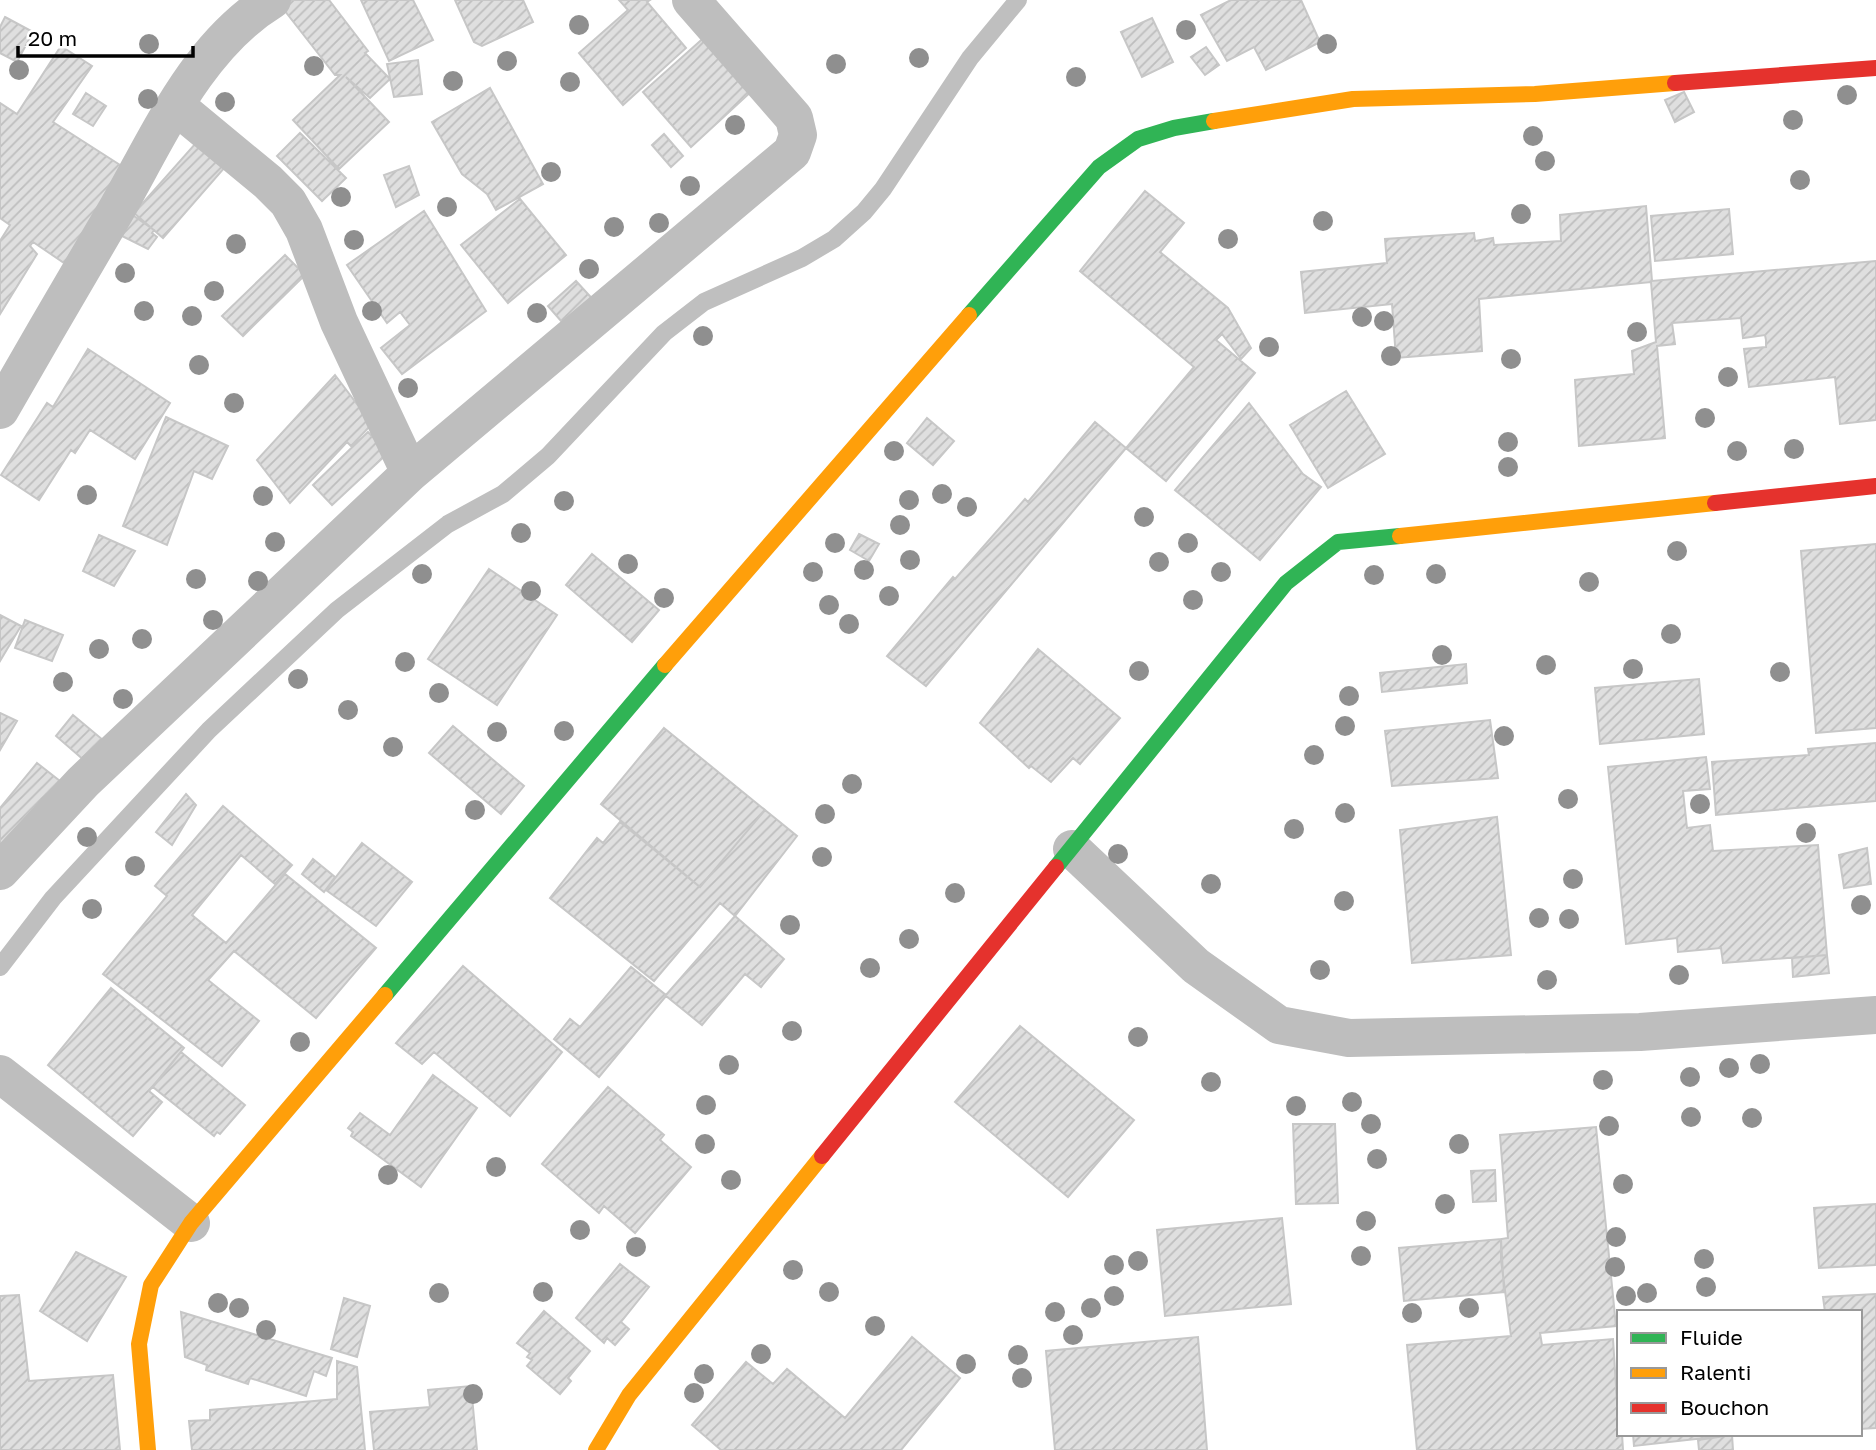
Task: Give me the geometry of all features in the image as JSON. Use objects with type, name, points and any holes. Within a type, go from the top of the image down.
[{"type":"street","points":[[0,410],[176,106],[212,53],[256,10],[272,0]]},
{"type":"street","points":[[0,871],[83,782],[410,473],[792,152],[798,135],[794,118],[691,0]]},
{"type":"street","points":[[148,1450],[139,1344],[151,1285],[191,1223],[782,529],[1099,167],[1138,139],[1174,128],[1353,99],[1535,94],[1876,68]]},
{"type":"street","points":[[176,106],[268,182],[288,202],[304,230],[339,322],[410,473]]},
{"type":"street","points":[[596,1450],[629,1395],[1286,583],[1338,541],[1876,486]]},
{"type":"street","points":[[1072,849],[1196,966],[1279,1025],[1363,1038],[1640,1031],[1876,1015]]},
{"type":"street","points":[[5,1088],[191,1223]]},
{"type":"building","points":[[289,0],[329,0],[368,51],[365,53],[390,79],[370,98],[346,77],[389,122],[339,169],[293,120],[340,75],[335,75],[281,6]]},
{"type":"building","points":[[361,0],[413,0],[433,40],[389,61]]},
{"type":"building","points":[[455,0],[523,0],[533,22],[482,46],[474,42]]},
{"type":"building","points":[[619,0],[650,0],[647,2],[686,48],[623,105],[579,53],[628,10]]},
{"type":"building","points":[[1231,0],[1301,0],[1320,42],[1266,70],[1254,47],[1227,61],[1201,15]]},
{"type":"building","points":[[5,17],[33,32],[17,62],[0,53],[0,27]]},
{"type":"building","points":[[1152,18],[1173,62],[1142,77],[1121,32]]},
{"type":"building","points":[[708,34],[753,90],[691,147],[643,92]]},
{"type":"building","points":[[61,46],[92,66],[53,122],[131,172],[70,267],[33,242],[30,246],[37,254],[0,314],[0,241],[10,225],[0,218],[0,103],[17,114]]},
{"type":"building","points":[[1206,47],[1219,65],[1205,75],[1191,57]]},
{"type":"building","points":[[418,60],[422,94],[394,97],[387,64]]},
{"type":"building","points":[[490,88],[543,184],[496,210],[487,194],[462,174],[432,122]]},
{"type":"building","points":[[1684,92],[1694,112],[1675,122],[1665,100]]},
{"type":"building","points":[[86,93],[106,106],[93,126],[73,114]]},
{"type":"building","points":[[300,133],[346,178],[322,201],[277,156]]},
{"type":"building","points":[[664,134],[683,156],[671,167],[652,145]]},
{"type":"building","points":[[203,135],[233,158],[163,238],[134,213]]},
{"type":"building","points":[[409,166],[419,195],[396,207],[384,175]]},
{"type":"building","points":[[1145,191],[1184,223],[1160,252],[1228,308],[1251,348],[1241,359],[1222,334],[1216,340],[1255,373],[1166,481],[1126,448],[1194,367],[1080,271]]},
{"type":"building","points":[[520,199],[566,255],[508,303],[461,245]]},
{"type":"building","points":[[1646,206],[1652,281],[1876,261],[1876,420],[1840,424],[1835,377],[1749,387],[1744,349],[1766,347],[1766,340],[1765,335],[1743,338],[1741,318],[1672,323],[1675,344],[1657,346],[1665,438],[1579,446],[1575,380],[1634,374],[1632,351],[1656,342],[1651,282],[1479,299],[1482,351],[1396,358],[1392,304],[1305,313],[1301,272],[1387,263],[1385,239],[1474,233],[1475,241],[1493,238],[1494,245],[1561,241],[1560,215]]},
{"type":"building","points":[[1729,209],[1733,254],[1655,261],[1651,216]]},
{"type":"building","points":[[424,211],[486,311],[402,374],[381,348],[410,325],[400,312],[387,323],[347,265]]},
{"type":"building","points":[[131,214],[154,230],[152,233],[157,237],[148,249],[122,236]]},
{"type":"building","points":[[285,255],[305,275],[243,336],[222,316]]},
{"type":"building","points":[[576,281],[598,305],[569,330],[548,306]]},
{"type":"building","points":[[88,349],[170,403],[135,459],[90,430],[75,453],[71,450],[39,500],[1,475],[47,403],[53,407]]},
{"type":"building","points":[[335,375],[372,424],[351,446],[347,442],[290,503],[257,460]]},
{"type":"building","points":[[1346,391],[1385,454],[1328,488],[1290,425]]},
{"type":"building","points":[[1249,403],[1303,474],[1321,487],[1260,560],[1175,490]]},
{"type":"building","points":[[166,417],[228,446],[212,479],[194,471],[167,545],[123,526]]},
{"type":"building","points":[[927,418],[954,441],[933,465],[907,443]]},
{"type":"building","points":[[1095,422],[1126,448],[926,686],[887,656],[953,577],[955,579],[1025,499],[1028,502]]},
{"type":"building","points":[[368,432],[388,453],[332,505],[313,485]]},
{"type":"building","points":[[859,534],[879,544],[869,561],[850,550]]},
{"type":"building","points":[[99,535],[135,551],[114,586],[83,571]]},
{"type":"building","points":[[1876,544],[1876,728],[1816,733],[1801,551]]},
{"type":"building","points":[[592,554],[659,610],[632,642],[566,585]]},
{"type":"building","points":[[489,569],[557,615],[497,705],[428,659]]},
{"type":"building","points":[[0,615],[21,626],[0,661]]},
{"type":"building","points":[[25,620],[63,635],[52,661],[15,648]]},
{"type":"building","points":[[1038,649],[1120,718],[1080,764],[1073,758],[1051,782],[1031,766],[1029,768],[980,723]]},
{"type":"building","points":[[1466,664],[1467,683],[1382,692],[1380,673]]},
{"type":"building","points":[[1699,679],[1704,734],[1600,744],[1595,688]]},
{"type":"building","points":[[0,713],[17,721],[0,750]]},
{"type":"building","points":[[73,715],[103,740],[85,761],[56,736]]},
{"type":"building","points":[[1490,720],[1498,778],[1392,786],[1385,731]]},
{"type":"building","points":[[453,726],[524,786],[501,814],[429,753]]},
{"type":"building","points":[[664,728],[765,810],[700,887],[601,804]]},
{"type":"building","points":[[1876,743],[1876,801],[1716,815],[1712,762],[1809,755],[1808,749]]},
{"type":"building","points":[[1706,757],[1710,789],[1683,791],[1687,828],[1710,825],[1713,851],[1818,845],[1827,955],[1723,963],[1721,948],[1678,952],[1677,938],[1626,944],[1608,767]]},
{"type":"building","points":[[37,763],[65,785],[0,864],[0,808]]},
{"type":"building","points":[[186,794],[196,805],[172,845],[156,832]]},
{"type":"building","points":[[223,806],[292,865],[275,884],[241,855],[192,915],[226,943],[285,874],[376,948],[316,1018],[234,951],[208,980],[259,1021],[222,1066],[103,974],[167,896],[155,886]]},
{"type":"building","points":[[765,810],[797,836],[735,916],[720,903],[654,981],[550,898],[597,838],[603,843],[620,822],[700,887]]},
{"type":"building","points":[[1497,817],[1511,955],[1412,963],[1400,830]]},
{"type":"building","points":[[362,843],[412,882],[376,926],[326,890]]},
{"type":"building","points":[[1867,848],[1871,884],[1844,888],[1839,855]]},
{"type":"building","points":[[313,859],[335,877],[324,892],[302,874]]},
{"type":"building","points":[[735,916],[784,959],[761,987],[745,974],[702,1025],[666,996],[599,1077],[554,1039],[570,1019],[580,1027],[631,967],[666,995]]},
{"type":"building","points":[[1827,955],[1829,973],[1793,977],[1792,958]]},
{"type":"building","points":[[463,966],[562,1052],[510,1116],[434,1052],[422,1064],[396,1043]]},
{"type":"building","points":[[111,988],[184,1048],[149,1091],[162,1102],[133,1136],[48,1065]]},
{"type":"building","points":[[1020,1026],[1134,1120],[1068,1197],[955,1102]]},
{"type":"building","points":[[181,1052],[245,1105],[220,1134],[217,1132],[214,1136],[153,1087]]},
{"type":"building","points":[[433,1075],[477,1108],[421,1187],[351,1136],[353,1132],[348,1128],[360,1113],[390,1135]]},
{"type":"building","points":[[608,1087],[664,1135],[660,1140],[691,1167],[635,1233],[604,1206],[599,1213],[542,1164]]},
{"type":"building","points":[[1293,1124],[1335,1124],[1338,1203],[1296,1204]]},
{"type":"building","points":[[1596,1127],[1616,1326],[1540,1333],[1542,1345],[1613,1339],[1617,1436],[1622,1436],[1623,1450],[1417,1450],[1407,1345],[1511,1336],[1501,1260],[1501,1239],[1508,1238],[1500,1135]]},
{"type":"building","points":[[1495,1170],[1496,1201],[1473,1202],[1471,1171]]},
{"type":"building","points":[[1876,1204],[1876,1265],[1819,1268],[1814,1208]]},
{"type":"building","points":[[1282,1218],[1291,1304],[1165,1316],[1157,1230]]},
{"type":"building","points":[[1501,1239],[1504,1292],[1404,1301],[1399,1248]]},
{"type":"building","points":[[76,1252],[126,1277],[87,1341],[40,1311]]},
{"type":"building","points":[[620,1264],[649,1287],[621,1322],[629,1329],[615,1345],[607,1338],[604,1343],[576,1318]]},
{"type":"building","points":[[1876,1294],[1876,1428],[1862,1429],[1862,1310],[1825,1310],[1823,1297]]},
{"type":"building","points":[[19,1295],[29,1381],[113,1375],[120,1450],[0,1450],[0,1296]]},
{"type":"building","points":[[344,1298],[370,1306],[357,1357],[331,1349]]},
{"type":"building","points":[[544,1311],[590,1351],[568,1378],[571,1381],[560,1394],[527,1366],[532,1360],[527,1357],[530,1353],[517,1343]]},
{"type":"building","points":[[181,1312],[332,1358],[326,1376],[314,1371],[306,1396],[250,1378],[248,1384],[206,1370],[207,1365],[185,1357]]},
{"type":"building","points":[[912,1337],[960,1378],[901,1450],[721,1450],[692,1425],[746,1362],[773,1384],[787,1369],[845,1418]]},
{"type":"building","points":[[1198,1337],[1207,1450],[1055,1450],[1046,1351]]},
{"type":"building","points":[[337,1361],[357,1367],[365,1450],[192,1450],[189,1421],[210,1420],[210,1410],[337,1399]]},
{"type":"building","points":[[471,1386],[477,1450],[374,1450],[370,1412],[430,1407],[428,1390]]},
{"type":"building","points":[[1633,1436],[1723,1436],[1634,1446]]},
{"type":"building","points":[[1732,1436],[1733,1450],[1699,1450],[1698,1440]]},
{"type":"waterway","points":[[0,967],[53,898],[209,730],[337,610],[448,524],[503,494],[548,456],[664,333],[704,302],[802,258],[834,239],[864,212],[883,189],[970,58],[1018,0]]},
{"type":"traffic: fast","points":[[969,315],[1099,167],[1138,139],[1174,128],[1214,121]]},
{"type":"traffic: fast","points":[[1056,867],[1286,583],[1338,542],[1400,536]]},
{"type":"traffic: fast","points":[[385,995],[665,665]]},
{"type":"traffic: slow","points":[[1214,121],[1353,99],[1535,94],[1675,83]]},
{"type":"traffic: slow","points":[[665,665],[969,315]]},
{"type":"traffic: slow","points":[[1400,536],[1715,503]]},
{"type":"traffic: slow","points":[[148,1450],[139,1344],[151,1285],[191,1223],[385,995]]},
{"type":"traffic: slow","points":[[596,1450],[629,1395],[822,1156]]},
{"type":"traffic: jam","points":[[1675,83],[1876,68]]},
{"type":"traffic: jam","points":[[1715,503],[1876,486]]},
{"type":"traffic: jam","points":[[822,1156],[1056,867]]}]
